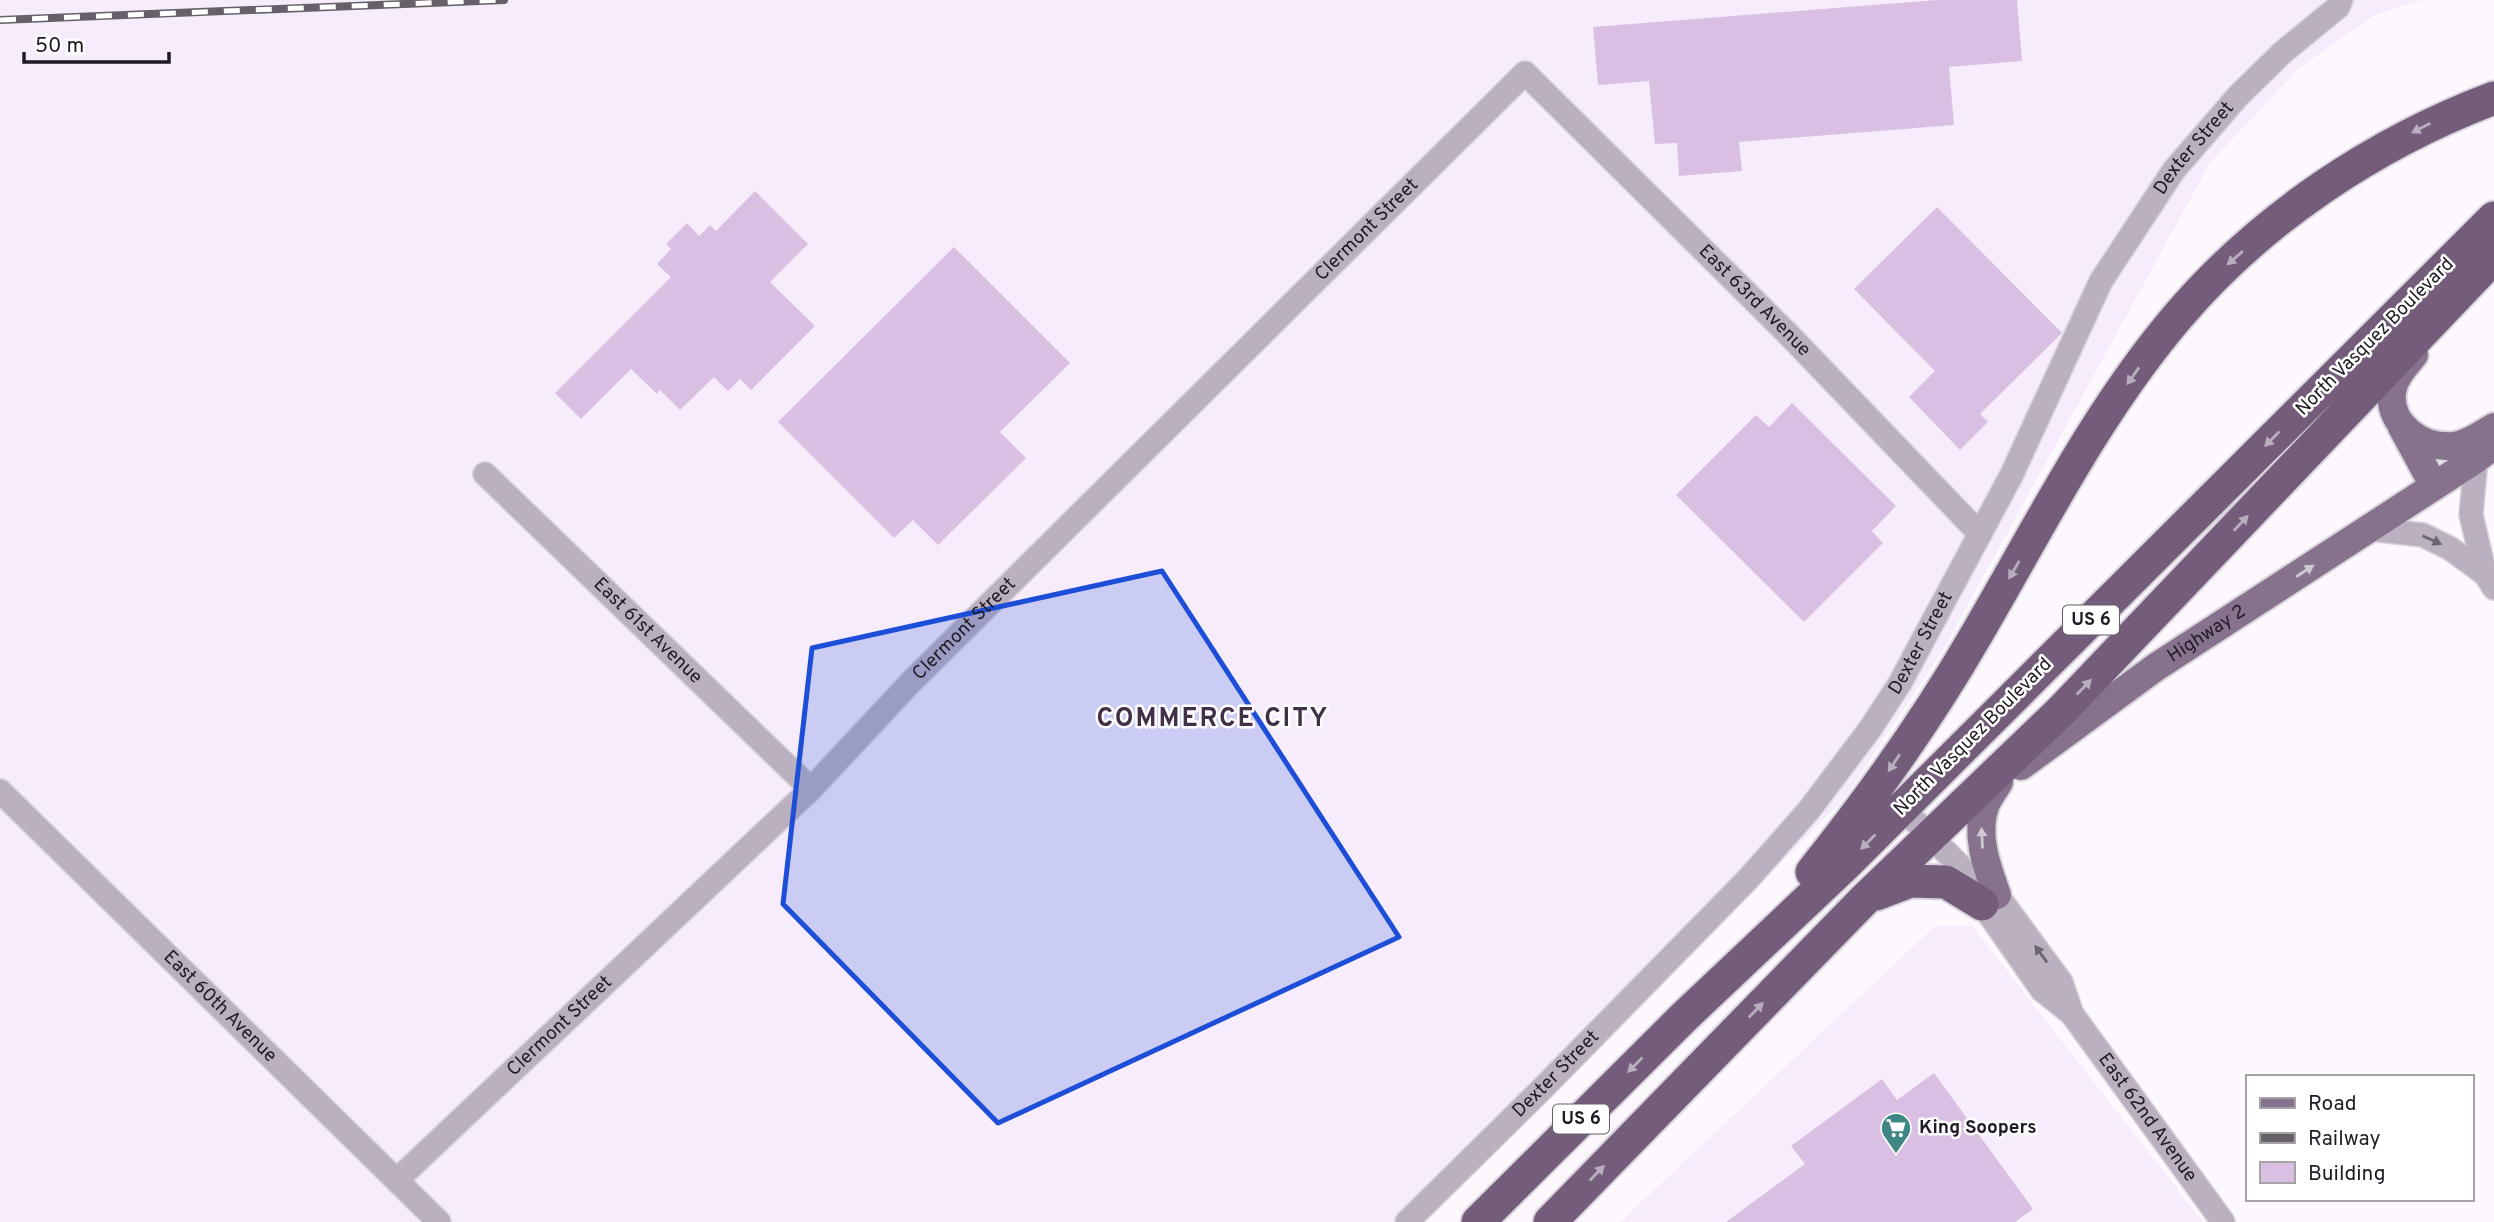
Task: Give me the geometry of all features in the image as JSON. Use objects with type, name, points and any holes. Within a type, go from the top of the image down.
[{"type":"highway","points":[[1684,1017],[1799,888],[1877,789],[1951,678],[2079,456],[2146,356],[2179,314],[2217,274],[2277,221],[2308,198],[2405,137],[2441,118],[2489,99]]},
{"type":"highway","name":"North Vasquez Boulevard","points":[[1478,1222],[1684,1017],[1846,864],[2494,218]]},
{"type":"highway","name":"North Vasquez Boulevard","points":[[1550,1222],[1864,900],[1921,828],[2062,710],[2494,257]]},
{"type":"highway","points":[[1864,900],[1910,881],[1947,882],[1985,893]]},
{"type":"main road","points":[[2434,486],[2392,407],[2392,391],[2398,374],[2494,257]]},
{"type":"main road","points":[[2400,424],[2420,440],[2453,446],[2466,443],[2494,427]]},
{"type":"main road","name":"Highway 2","points":[[1921,828],[1999,782],[2156,667],[2485,452]]},
{"type":"main road","points":[[1985,893],[1981,826],[1985,805],[1999,782]]},
{"type":"street","name":"Dexter Street","points":[[1407,1222],[1748,879],[1809,810],[1870,729],[1900,683],[2012,474],[2101,281],[2174,170],[2238,96],[2283,52],[2338,7],[2341,0]]},
{"type":"street","name":"East 63rd Avenue","points":[[1525,73],[1789,334],[1980,534]]},
{"type":"street","name":"Clermont Street","points":[[397,1180],[811,789],[910,683],[1525,73]]},
{"type":"street","points":[[2485,452],[2471,515],[2490,581]]},
{"type":"street","name":"East 61st Avenue","points":[[485,474],[811,789]]},
{"type":"street","points":[[2370,529],[2423,535],[2451,549],[2490,581]]},
{"type":"street","name":"East 60th Avenue","points":[[0,791],[439,1222]]},
{"type":"street","name":"East 62nd Avenue","points":[[1921,828],[1985,893],[2042,990],[2072,1014],[2223,1222]]},
{"type":"highlighted area","points":[[1162,571],[1399,937],[998,1123],[783,904],[812,648]]},
{"type":"shaded area","points":[[0,0],[2422,0],[2375,15],[2299,68],[2210,163],[1943,650],[1844,799],[1424,1222],[0,1222]]},
{"type":"shaded area","points":[[1935,926],[1972,926],[2203,1222],[1620,1222]]},
{"type":"building","points":[[1937,0],[2017,0],[2022,61],[1949,67],[1954,125],[1739,142],[1742,171],[1679,176],[1677,143],[1655,144],[1649,81],[1598,85],[1593,27]]},
{"type":"building","points":[[755,191],[808,244],[770,282],[815,326],[751,390],[740,379],[728,391],[714,377],[680,410],[660,390],[657,394],[631,369],[581,419],[555,393],[671,277],[657,264],[671,249],[666,244],[687,223],[699,236],[710,225],[716,231]]},
{"type":"building","points":[[1937,207],[2062,333],[1980,414],[1988,422],[1960,450],[1909,397],[1935,371],[1854,289]]},
{"type":"building","points":[[954,247],[1070,363],[1000,432],[1026,458],[938,545],[913,520],[894,538],[778,422]]},
{"type":"building","points":[[1792,403],[1896,506],[1872,531],[1883,543],[1804,622],[1676,495],[1756,415],[1769,427]]},
{"type":"building","name":"King Soopers","points":[[1934,1073],[2033,1209],[2015,1222],[1726,1222],[1805,1164],[1791,1146],[1882,1079],[1897,1100]]},
{"type":"railway","points":[[0,20],[504,0]]},
{"type":"place","name":"King Soopers","points":[[1896,1155]]},
{"type":"district","name":"COMMERCE CITY","points":[[1213,719]]}]
